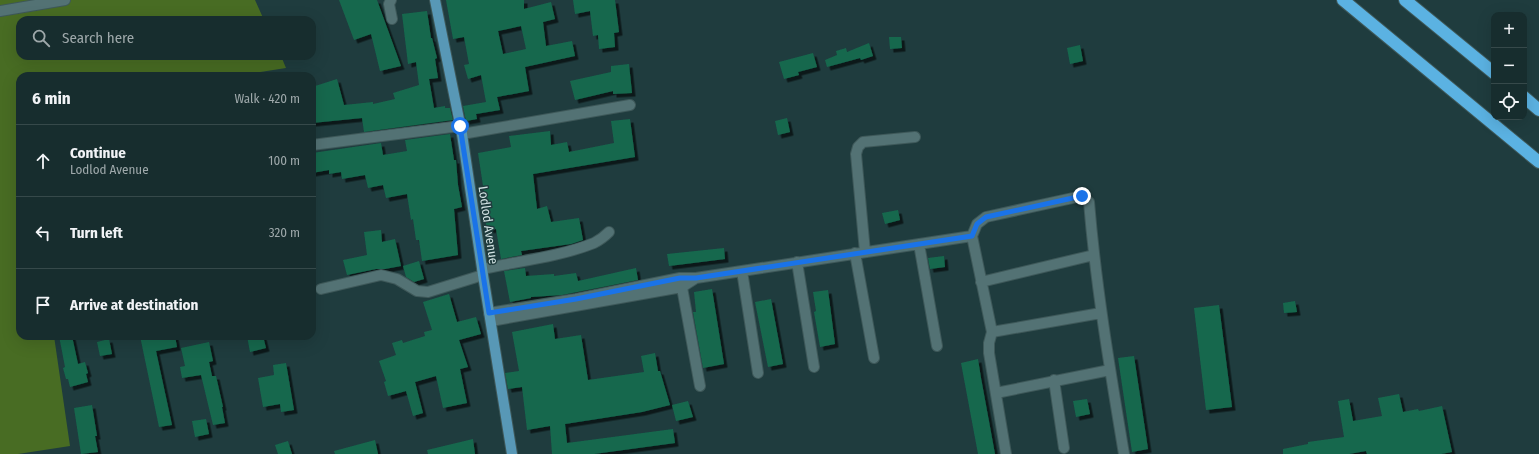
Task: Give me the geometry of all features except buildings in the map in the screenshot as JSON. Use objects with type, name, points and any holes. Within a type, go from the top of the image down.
[{"type":"highway","points":[[1343,0],[1539,162]]},
{"type":"highway","points":[[1405,0],[1491,71]]},
{"type":"highway","points":[[1527,100],[1539,110]]},
{"type":"main road","name":"Lodlod Avenue","points":[[435,0],[461,130],[482,272],[512,454]]},
{"type":"street","points":[[0,11],[65,0]]},
{"type":"street","points":[[391,0],[389,4],[392,19]]},
{"type":"street","points":[[316,145],[461,130],[630,105]]},
{"type":"street","points":[[874,358],[860,252],[856,154],[858,147],[862,142],[915,137]]},
{"type":"street","points":[[1006,454],[989,353],[989,343],[992,332],[980,282],[972,236],[977,224],[986,217],[1082,196],[1089,202],[1102,313],[1124,454]]},
{"type":"street","points":[[321,289],[381,275],[397,279],[417,291],[428,292],[482,272],[595,243],[609,232]]},
{"type":"street","points":[[490,317],[577,303],[742,270],[972,236]]},
{"type":"street","points":[[918,244],[937,346]]},
{"type":"street","points":[[980,282],[1094,255]]},
{"type":"street","points":[[797,262],[814,367]]},
{"type":"street","points":[[742,270],[758,373]]},
{"type":"street","points":[[681,283],[700,386]]},
{"type":"street","points":[[992,332],[1102,313]]},
{"type":"street","points":[[996,393],[1054,380],[1110,370]]},
{"type":"street","points":[[1054,380],[1064,448]]},
{"type":"green space","points":[[0,0],[255,0],[262,16],[16,16],[16,60],[283,60],[286,68],[260,72],[16,72],[16,340],[55,340],[70,446],[18,454],[0,454]]},
{"type":"route","points":[[460,126],[489,313],[576,299],[680,278],[696,278],[972,236],[977,224],[986,217],[1082,196]]}]
